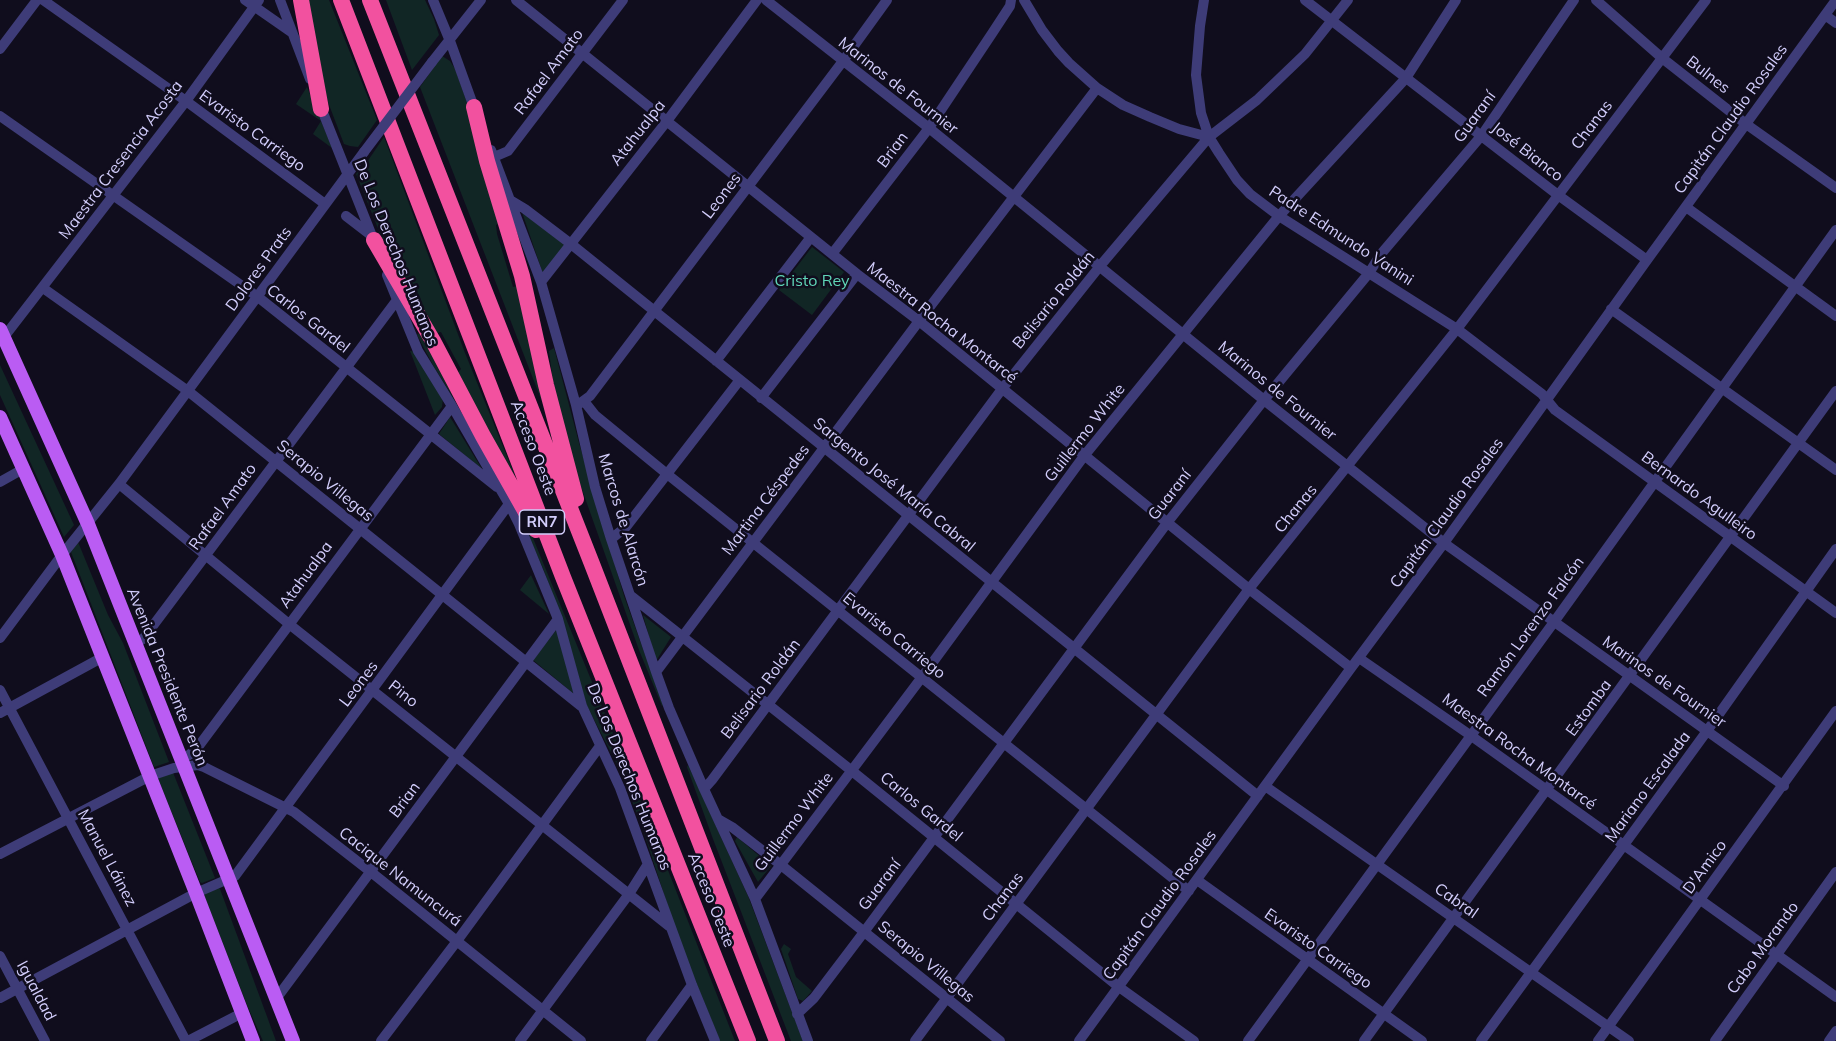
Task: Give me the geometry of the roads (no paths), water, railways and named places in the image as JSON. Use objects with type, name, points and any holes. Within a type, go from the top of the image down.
[{"type":"highway","points":[[301,0],[321,109]]},
{"type":"highway","name":"Acceso Oeste","points":[[341,0],[563,577],[748,1041]]},
{"type":"highway","name":"Acceso Oeste","points":[[370,0],[777,1041]]},
{"type":"highway","points":[[474,107],[487,161],[522,276],[546,385],[592,564]]},
{"type":"highway","points":[[373,238],[433,341],[483,436],[563,577]]},
{"type":"main road","name":"Avenida Presidente Perón","points":[[2,333],[88,524],[293,1041]]},
{"type":"main road","points":[[0,417],[62,555],[253,1041]]},
{"type":"street","points":[[0,50],[38,0]]},
{"type":"street","name":"Evaristo Carriego","points":[[43,0],[186,101],[325,204]]},
{"type":"street","name":"De Los Derechos Humanos","points":[[279,0],[418,351],[509,504],[558,619],[582,706],[620,788],[669,926],[715,1041]]},
{"type":"street","name":"Marcos de Alarcón","points":[[433,0],[541,282],[580,403],[595,487],[656,672],[704,789],[755,899],[808,1041]]},
{"type":"street","name":"Dolores Prats","points":[[0,638],[119,484],[325,204],[481,0]]},
{"type":"street","name":"Maestra Rocha Montarcé","points":[[516,0],[857,274],[919,321],[1250,590],[1351,668]]},
{"type":"street","name":"Rafael Amato","points":[[494,157],[508,151],[623,0]]},
{"type":"street","name":"Atahualpa","points":[[541,282],[667,121],[757,0]]},
{"type":"street","name":"Marinos de Fournier","points":[[766,0],[929,128],[1444,543],[1784,786]]},
{"type":"street","name":"Leones","points":[[580,403],[655,311],[887,0]]},
{"type":"street","name":"Brian","points":[[832,254],[929,128],[1010,6],[1011,0]]},
{"type":"street","points":[[1024,0],[1042,30],[1064,57],[1097,88],[1123,105],[1150,117],[1179,129],[1209,137]]},
{"type":"street","name":"Padre Edmundo Vanini","points":[[1204,0],[1197,61],[1197,87],[1201,113],[1209,137],[1237,180],[1250,194],[1279,216],[1457,329],[1542,394],[1547,401]]},
{"type":"street","name":"José Bianco","points":[[1305,0],[1558,195],[1647,260]]},
{"type":"street","name":"Belisario Roldán","points":[[704,789],[1002,389],[1100,266],[1209,137],[1257,100],[1305,54],[1348,0]]},
{"type":"street","name":"Guillermo White","points":[[755,899],[992,583],[1084,456],[1279,216],[1406,78],[1456,0]]},
{"type":"street","name":"Guaraní","points":[[797,1014],[814,998],[864,932],[1167,523],[1264,400],[1369,273],[1381,254],[1482,135],[1574,0]]},
{"type":"street","name":"Bulnes","points":[[1596,0],[1662,58],[1746,124],[1836,188]]},
{"type":"street","name":"Chanas","points":[[915,1041],[1250,590],[1457,329],[1706,0]]},
{"type":"street","name":"Capitán Claudio Rosales","points":[[1079,1041],[1444,543],[1836,0]]},
{"type":"street","points":[[253,2],[291,32]]},
{"type":"street","name":"Maestra Cresencia Acosta","points":[[2,333],[43,288],[186,101],[253,2]]},
{"type":"street","points":[[1825,15],[1836,24]]},
{"type":"street","name":"Martina Céspedes","points":[[656,672],[1097,88]]},
{"type":"street","name":"Carlos Gardel","points":[[0,116],[258,297],[502,492]]},
{"type":"street","name":"Sargento José María Cabral","points":[[510,200],[571,244],[1258,796]]},
{"type":"street","points":[[1686,207],[1836,316]]},
{"type":"street","points":[[346,216],[373,238]]},
{"type":"street","name":"Ramón Lorenzo Falcón","points":[[1248,1041],[1836,230]]},
{"type":"street","points":[[716,361],[811,237]]},
{"type":"street","points":[[761,398],[857,274]]},
{"type":"street","name":"Serapio Villegas","points":[[43,288],[188,391],[582,706]]},
{"type":"street","name":"Rafael Amato","points":[[136,643],[143,639],[397,300]]},
{"type":"street","points":[[1611,309],[1836,470]]},
{"type":"street","points":[[611,539],[626,527],[739,381]]},
{"type":"street","name":"Estomba","points":[[1364,1041],[1836,391]]},
{"type":"street","name":"Bernardo Agulleiro","points":[[1547,401],[1555,410],[1836,613]]},
{"type":"street","name":"Evaristo Carriego","points":[[580,403],[1189,891]]},
{"type":"street","name":"Atahualpa","points":[[183,763],[198,747],[452,406]]},
{"type":"street","points":[[0,482],[23,469]]},
{"type":"street","name":"Pino","points":[[119,484],[289,624],[669,926]]},
{"type":"street","name":"Leones","points":[[230,879],[235,876],[509,504]]},
{"type":"street","name":"Mariano Escalada","points":[[1481,1041],[1707,731],[1836,549]]},
{"type":"street","name":"Carlos Gardel","points":[[631,596],[1119,987],[1194,1041]]},
{"type":"street","name":"Brian","points":[[276,999],[558,619]]},
{"type":"street","points":[[5,710],[103,657]]},
{"type":"street","name":"Maestra Rocha Montarcé","points":[[1359,658],[1836,997]]},
{"type":"street","name":"Manuel Láinez","points":[[0,690],[5,710],[69,818],[187,1041]]},
{"type":"street","name":"D'Amico","points":[[1598,1041],[1836,711]]},
{"type":"street","points":[[381,1041],[600,746]]},
{"type":"street","points":[[0,854],[150,776],[183,763]]},
{"type":"street","name":"Cacique Namuncurá","points":[[183,763],[204,766],[286,807],[581,1041]]},
{"type":"street","name":"Cabral","points":[[1265,786],[1629,1041]]},
{"type":"street","name":"Serapio Villegas","points":[[718,819],[781,865],[1000,1041]]},
{"type":"street","points":[[520,1041],[629,894],[648,864]]},
{"type":"street","name":"Cabo Morando","points":[[1715,1041],[1836,872]]},
{"type":"street","points":[[0,998],[196,893],[230,879]]},
{"type":"street","name":"Evaristo Carriego","points":[[1197,880],[1422,1041]]},
{"type":"street","name":"Igualdad","points":[[0,956],[45,1041]]},
{"type":"street","points":[[651,1041],[692,986]]},
{"type":"street","points":[[187,1041],[242,1013]]},
{"type":"street","points":[[1829,1041],[1836,1031]]},
{"type":"park label","name":"Cristo Rey","points":[[812,281]]}]
